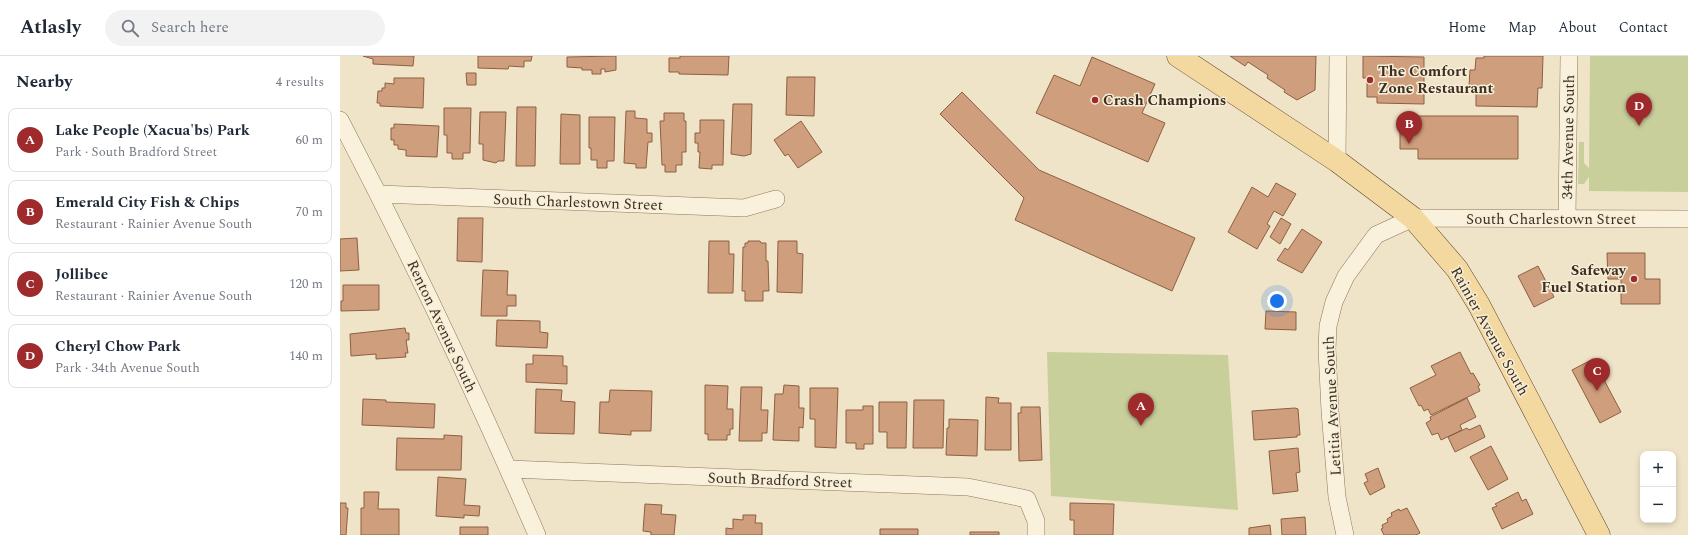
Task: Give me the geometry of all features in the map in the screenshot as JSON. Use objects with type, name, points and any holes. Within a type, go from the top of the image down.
[{"type":"main road","name":"Rainier Avenue South","points":[[1178,56],[1337,161],[1413,218],[1457,269],[1479,305],[1599,535]]},
{"type":"street","points":[[1337,161],[1338,56]]},
{"type":"street","name":"34th Avenue South","points":[[1567,219],[1569,56]]},
{"type":"street","name":"Renton Avenue South","points":[[340,120],[379,194],[466,374],[537,535]]},
{"type":"street","name":"South Charlestown Street","points":[[379,194],[744,208],[776,199]]},
{"type":"street","name":"South Charlestown Street","points":[[1413,218],[1688,219]]},
{"type":"street","name":"Letitia Avenue South","points":[[1345,535],[1337,497],[1327,349],[1328,326],[1334,302],[1346,276],[1376,235],[1413,218]]},
{"type":"street","name":"South Bradford Street","points":[[509,469],[968,487],[1027,499],[1036,528]]},
{"type":"green space","points":[[1590,56],[1688,56],[1688,192],[1589,191],[1589,177],[1584,184],[1578,184],[1579,142],[1584,142],[1584,163],[1589,168]]},
{"type":"green space","points":[[1047,352],[1228,355],[1238,510],[1051,496]]},
{"type":"building","points":[[363,56],[414,56],[413,66],[373,64],[373,59]]},
{"type":"building","points":[[478,56],[532,56],[531,61],[524,61],[524,67],[509,66],[508,69],[478,68]]},
{"type":"building","points":[[616,56],[616,70],[605,72],[605,69],[601,69],[601,74],[592,74],[592,70],[567,67],[567,57]]},
{"type":"building","points":[[680,56],[729,56],[728,75],[679,74],[679,72],[669,72],[669,58],[680,58]]},
{"type":"building","points":[[1230,56],[1316,56],[1315,90],[1297,100],[1284,92],[1285,90],[1267,78],[1268,75],[1248,62],[1245,66]]},
{"type":"building","points":[[1363,56],[1424,57],[1424,104],[1377,103],[1377,97],[1367,97],[1367,78],[1363,78]]},
{"type":"building","points":[[1484,56],[1543,56],[1542,88],[1538,88],[1537,107],[1476,106],[1476,87],[1469,86],[1470,70],[1475,70],[1476,58],[1484,58]]},
{"type":"building","name":"Crash Champions","points":[[1092,57],[1155,84],[1142,113],[1165,123],[1148,162],[1036,113],[1054,75],[1080,86]]},
{"type":"building","points":[[466,73],[476,73],[476,85],[467,85]]},
{"type":"building","points":[[787,77],[815,77],[814,116],[786,115]]},
{"type":"building","points":[[394,78],[424,78],[423,108],[380,106],[380,103],[377,103],[378,91],[382,91],[382,88],[385,88],[385,83],[394,84]]},
{"type":"building","points":[[962,92],[1039,170],[1195,238],[1172,291],[1015,220],[1024,198],[940,114]]},
{"type":"building","points":[[733,104],[752,104],[751,154],[744,156],[731,154]]},
{"type":"building","points":[[517,107],[536,107],[535,166],[516,166]]},
{"type":"building","points":[[444,108],[471,108],[470,153],[463,153],[463,159],[452,159],[452,153],[447,153],[447,135],[444,135]]},
{"type":"building","points":[[626,111],[635,111],[635,118],[647,119],[647,133],[652,133],[652,142],[648,142],[646,168],[636,168],[636,164],[624,163]]},
{"type":"building","points":[[480,112],[506,112],[504,161],[498,161],[496,163],[483,160],[483,144],[479,144]]},
{"type":"building","points":[[664,113],[684,113],[684,121],[686,121],[686,152],[682,152],[682,165],[676,165],[676,172],[665,172],[665,165],[662,165],[660,121],[664,121]]},
{"type":"building","points":[[561,114],[580,115],[580,164],[560,164]]},
{"type":"building","points":[[1400,116],[1518,116],[1518,159],[1418,159],[1418,149],[1400,149]]},
{"type":"building","points":[[589,117],[615,117],[614,161],[607,161],[607,168],[597,168],[597,160],[591,160],[591,148],[589,148]]},
{"type":"building","points":[[700,120],[724,120],[723,165],[712,165],[712,169],[699,168],[700,152],[698,152],[698,143],[695,143],[695,133],[700,133]]},
{"type":"building","points":[[801,121],[822,152],[798,168],[788,154],[785,156],[774,140]]},
{"type":"building","points":[[394,124],[439,126],[437,157],[406,156],[406,150],[398,149],[398,145],[394,145],[394,140],[391,140],[391,128],[394,128]]},
{"type":"building","points":[[1276,183],[1296,194],[1283,216],[1274,211],[1267,224],[1270,226],[1257,249],[1228,232],[1252,187],[1268,197]]},
{"type":"building","points":[[458,218],[483,218],[482,262],[457,261]]},
{"type":"building","points":[[1281,218],[1291,224],[1280,244],[1270,237]]},
{"type":"building","points":[[1302,229],[1322,242],[1302,273],[1277,260],[1285,248],[1288,250]]},
{"type":"building","points":[[357,238],[359,270],[340,271],[340,239]]},
{"type":"building","points":[[709,241],[729,241],[729,254],[734,254],[733,293],[708,293]]},
{"type":"building","points":[[748,241],[760,241],[761,243],[766,243],[769,291],[763,291],[763,301],[745,301],[745,291],[742,291],[743,247],[745,247],[745,243],[748,243]]},
{"type":"building","points":[[778,241],[797,241],[797,253],[803,254],[802,293],[777,292]]},
{"type":"building","name":"Safeway Fuel Station","points":[[1607,253],[1645,253],[1645,279],[1660,279],[1660,304],[1621,304],[1621,279],[1608,279]]},
{"type":"building","points":[[1538,266],[1554,297],[1534,307],[1518,276]]},
{"type":"building","points":[[483,270],[508,271],[507,295],[516,295],[516,306],[507,306],[507,316],[481,316]]},
{"type":"building","points":[[343,285],[379,285],[379,310],[341,311],[341,301],[343,301]]},
{"type":"building","points":[[1266,311],[1296,312],[1296,330],[1265,329]]},
{"type":"building","points":[[497,320],[540,321],[540,332],[548,333],[547,348],[496,346]]},
{"type":"building","points":[[405,328],[406,333],[409,333],[409,340],[406,340],[408,353],[405,353],[406,357],[376,359],[376,354],[351,356],[350,334]]},
{"type":"building","points":[[1460,352],[1471,374],[1473,373],[1480,385],[1478,386],[1480,391],[1431,415],[1428,409],[1424,411],[1421,405],[1419,406],[1410,388],[1436,375],[1431,366]]},
{"type":"building","points":[[533,355],[563,356],[563,366],[567,366],[567,384],[526,382],[526,364],[533,364]]},
{"type":"building","points":[[1593,359],[1621,412],[1600,423],[1572,370]]},
{"type":"building","points":[[705,385],[728,386],[727,409],[733,409],[733,429],[730,429],[730,435],[727,435],[727,440],[708,440],[708,434],[705,434]]},
{"type":"building","points":[[784,385],[799,386],[799,408],[804,408],[803,428],[799,427],[799,441],[773,440],[775,394],[783,394]]},
{"type":"building","points":[[741,387],[762,387],[761,410],[768,410],[767,433],[762,433],[762,441],[739,441]]},
{"type":"building","points":[[810,388],[838,388],[836,448],[815,447],[815,419],[810,419]]},
{"type":"building","points":[[536,389],[562,390],[561,401],[575,402],[574,434],[535,433]]},
{"type":"building","points":[[610,390],[652,391],[651,431],[631,431],[631,435],[599,433],[600,402],[609,402]]},
{"type":"building","points":[[986,397],[999,398],[998,403],[1011,403],[1011,450],[985,450]]},
{"type":"building","points":[[1467,398],[1476,417],[1460,425],[1462,430],[1441,440],[1438,433],[1432,435],[1426,423],[1431,420],[1430,417]]},
{"type":"building","points":[[363,399],[386,400],[386,402],[435,404],[434,428],[362,425]]},
{"type":"building","points":[[914,400],[944,400],[943,448],[913,448]]},
{"type":"building","points":[[879,402],[907,402],[906,448],[887,448],[887,432],[879,432]]},
{"type":"building","points":[[863,406],[873,406],[873,444],[864,444],[864,449],[856,449],[856,443],[846,443],[846,410],[863,410]]},
{"type":"building","points":[[1021,407],[1040,407],[1042,460],[1019,461],[1018,413],[1021,413]]},
{"type":"building","points":[[1298,409],[1300,435],[1297,435],[1297,437],[1254,440],[1252,411]]},
{"type":"building","points":[[949,419],[978,420],[977,456],[946,455],[947,428],[949,428]]},
{"type":"building","points":[[1480,425],[1485,437],[1455,452],[1448,437],[1467,428],[1469,430]]},
{"type":"building","points":[[444,435],[462,436],[461,470],[396,470],[397,438],[444,439]]},
{"type":"building","points":[[1491,446],[1508,479],[1488,490],[1470,457]]},
{"type":"building","points":[[1298,448],[1300,472],[1296,473],[1298,491],[1273,494],[1269,451]]},
{"type":"building","points":[[1378,468],[1385,487],[1370,495],[1364,483],[1368,481],[1365,474]]},
{"type":"building","points":[[438,477],[466,479],[464,505],[480,506],[479,516],[464,515],[464,518],[436,516]]},
{"type":"building","points":[[364,492],[379,492],[378,509],[399,509],[399,535],[361,535],[361,508],[364,508]]},
{"type":"building","points":[[1518,492],[1522,501],[1526,499],[1533,514],[1502,529],[1492,508],[1497,506],[1495,504]]},
{"type":"building","points":[[340,503],[346,503],[346,508],[348,508],[346,535],[340,535]]},
{"type":"building","points":[[1070,503],[1114,504],[1113,535],[1074,535],[1074,520],[1070,520]]},
{"type":"building","points":[[645,504],[662,505],[661,514],[676,515],[674,535],[651,535],[651,532],[643,531]]},
{"type":"building","points":[[1407,508],[1420,533],[1416,535],[1384,535],[1381,529],[1383,528],[1382,525],[1388,522],[1387,519],[1392,516],[1391,513],[1399,509],[1400,511]]},
{"type":"building","points":[[743,515],[756,515],[755,523],[762,523],[762,535],[726,535],[726,528],[733,529],[733,519],[743,520]]},
{"type":"building","points":[[1305,517],[1306,535],[1282,535],[1281,519]]},
{"type":"building","points":[[1270,525],[1271,535],[1249,535],[1249,528]]},
{"type":"building","points":[[460,527],[488,527],[488,535],[460,535]]},
{"type":"building","points":[[880,529],[918,529],[918,535],[880,535]]},
{"type":"building","points":[[970,532],[999,532],[999,535],[970,535]]},
{"type":"place","name":"The Comfort Zone Restaurant","points":[[1370,80]]},
{"type":"place","name":"Crash Champions","points":[[1095,100]]},
{"type":"place","name":"Cheryl Chow Park","points":[[1639,126]]},
{"type":"place","name":"Emerald City Fish & Chips","points":[[1409,144]]},
{"type":"place","name":"Safeway Fuel Station","points":[[1634,279]]},
{"type":"place","name":"Jollibee","points":[[1597,391]]},
{"type":"place","name":"Lake People (Xacua'bs) Park","points":[[1141,426]]}]
